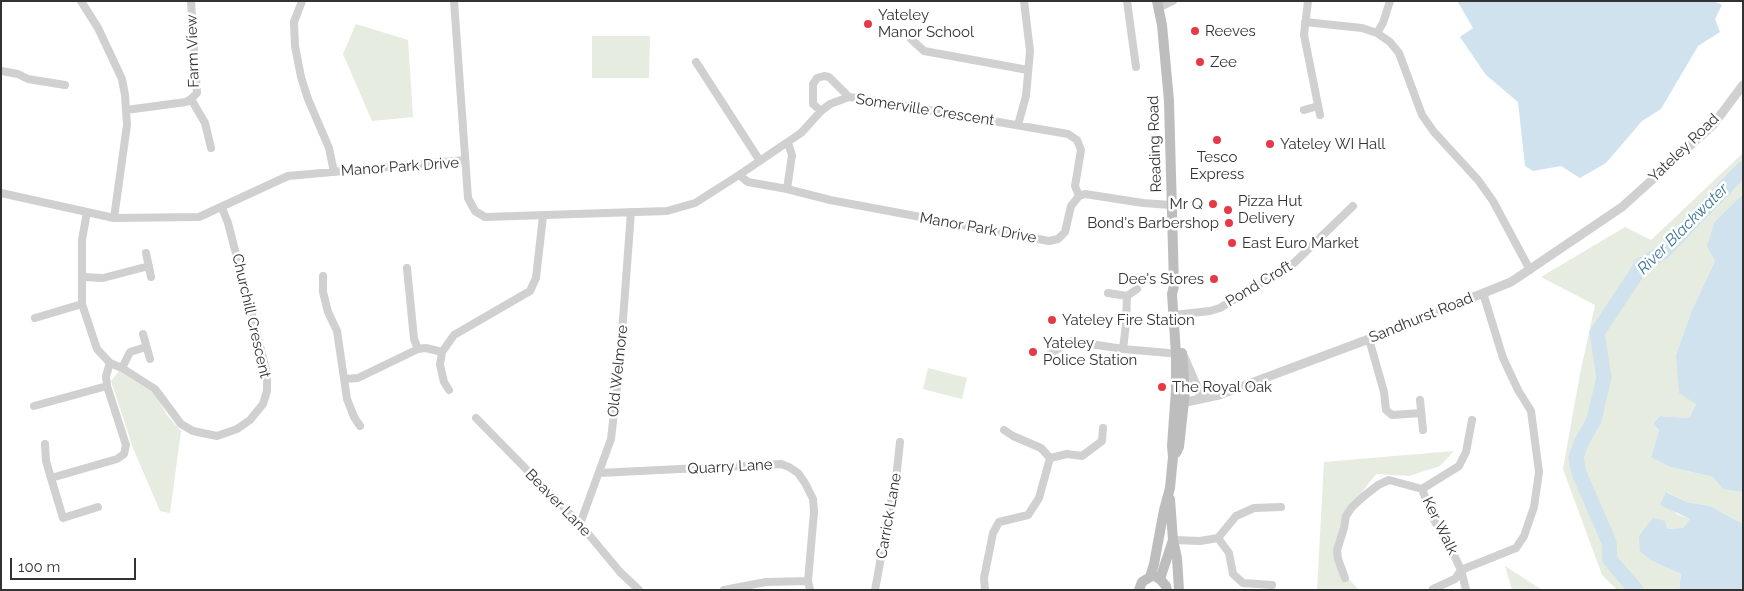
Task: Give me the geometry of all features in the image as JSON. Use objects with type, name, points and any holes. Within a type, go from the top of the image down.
[{"type":"main road","name":"Reading Road","points":[[1158,4],[1168,82],[1174,286],[1178,292],[1176,315],[1180,392],[1172,446],[1173,457],[1170,488],[1173,540],[1177,558],[1179,590]]},
{"type":"main road","name":"Reading Road","points":[[1139,590],[1142,582],[1150,577],[1170,488]]},
{"type":"main road","name":"Reading Road","points":[[1160,579],[1173,540]]},
{"type":"main road","points":[[1150,577],[1160,579],[1167,590]]},
{"type":"street","points":[[81,1],[98,28],[122,79],[127,125],[114,218]]},
{"type":"street","name":"Farm View","points":[[126,110],[186,102],[196,93],[191,1]]},
{"type":"street","points":[[302,1],[294,22],[295,46],[299,69],[308,99],[329,148],[334,172]]},
{"type":"street","points":[[454,1],[465,160]]},
{"type":"street","points":[[1018,125],[1026,96],[1030,52],[1024,1]]},
{"type":"street","points":[[1127,1],[1136,67]]},
{"type":"street","points":[[1158,4],[1173,1]]},
{"type":"street","points":[[1308,1],[1305,22],[1305,44],[1320,115]]},
{"type":"street","points":[[1378,33],[1390,1]]},
{"type":"street","points":[[1305,22],[1362,28],[1378,33],[1390,42],[1399,53],[1422,115],[1434,132],[1478,180],[1493,201],[1530,270]]},
{"type":"street","points":[[911,39],[924,51],[1028,70]]},
{"type":"street","points":[[696,62],[760,161]]},
{"type":"street","points":[[1,71],[18,74],[28,79],[65,85]]},
{"type":"street","points":[[821,111],[813,104],[813,84],[817,78],[829,77],[849,97]]},
{"type":"street","name":"Yateley Road","points":[[1622,207],[1712,125],[1743,85]]},
{"type":"street","name":"Somerville Crescent","points":[[739,176],[801,133],[830,104],[849,97],[865,98],[1068,134],[1077,140],[1081,150],[1076,186],[1079,196]]},
{"type":"street","name":"Farm View","points":[[191,99],[205,123],[210,148]]},
{"type":"street","points":[[1304,110],[1318,106]]},
{"type":"street","points":[[787,189],[792,155],[788,143]]},
{"type":"street","name":"Manor Park Drive","points":[[1,193],[114,218],[199,217],[288,176],[465,160],[468,198],[475,211],[485,218],[667,211],[694,202],[739,176],[748,182],[850,204],[1049,241],[1058,239],[1065,232],[1071,206],[1079,196]]},
{"type":"street","points":[[1079,196],[1085,194],[1143,204],[1172,204]]},
{"type":"street","name":"Pond Croft","points":[[1176,315],[1220,308],[1294,263],[1353,206]]},
{"type":"street","name":"Sandhurst Road","points":[[1180,392],[1203,396],[1219,396],[1511,282],[1622,207]]},
{"type":"street","name":"Churchill Crescent","points":[[87,212],[82,240],[82,304],[97,350],[110,363],[122,368],[155,389],[181,424],[193,431],[217,436],[237,430],[250,420],[263,404],[267,390],[267,374],[222,208]]},
{"type":"street","name":"Old Welmore","points":[[580,524],[611,439],[620,360],[631,212]]},
{"type":"street","points":[[448,390],[441,373],[442,352],[454,335],[530,291],[536,278],[543,216]]},
{"type":"street","points":[[146,253],[151,277]]},
{"type":"street","points":[[83,277],[103,278],[149,266]]},
{"type":"street","points":[[407,268],[414,339],[418,349]]},
{"type":"street","points":[[323,276],[323,292],[328,312],[337,331],[347,399],[354,417],[360,426]]},
{"type":"street","points":[[1108,293],[1127,296],[1138,289]]},
{"type":"street","points":[[1433,589],[1455,579],[1461,570],[1516,548],[1534,506],[1539,472],[1531,411],[1518,390],[1503,358],[1483,293]]},
{"type":"street","points":[[1123,349],[1127,296]]},
{"type":"street","points":[[35,318],[82,304]]},
{"type":"street","points":[[143,334],[150,359]]},
{"type":"street","points":[[1369,339],[1384,392],[1386,410],[1392,415],[1421,413]]},
{"type":"street","points":[[1051,354],[1071,342],[1179,354],[1203,396]]},
{"type":"street","points":[[122,368],[130,352],[146,347]]},
{"type":"street","points":[[344,379],[358,378],[418,349],[426,348],[442,352]]},
{"type":"street","points":[[51,478],[117,459],[124,454],[126,445],[107,386],[106,376],[110,363]]},
{"type":"street","points":[[34,406],[107,386]]},
{"type":"street","name":"Sandhurst Road","points":[[1179,404],[1203,396]]},
{"type":"street","points":[[1420,400],[1423,430]]},
{"type":"street","name":"Beaver Lane","points":[[476,418],[580,524],[620,572],[639,590]]},
{"type":"street","points":[[1422,489],[1459,466],[1466,452],[1472,420]]},
{"type":"street","points":[[1050,458],[1067,454],[1082,456],[1102,441],[1103,428]]},
{"type":"street","points":[[1004,430],[1040,448],[1050,458]]},
{"type":"street","name":"Carrick Lane","points":[[875,590],[897,470],[900,442]]},
{"type":"street","points":[[44,444],[46,460],[63,518],[98,507]]},
{"type":"street","points":[[985,590],[984,578],[993,533],[999,522],[1028,515],[1039,498],[1050,458]]},
{"type":"street","name":"Quarry Lane","points":[[599,473],[781,464],[789,467],[798,473],[806,483],[812,499],[814,512],[808,581],[810,590]]},
{"type":"street","name":"Ker Walk","points":[[1345,578],[1338,559],[1337,550],[1346,516],[1352,507],[1378,485],[1389,480],[1422,489],[1433,518],[1461,570],[1466,590]]},
{"type":"street","points":[[1173,540],[1200,541],[1218,538],[1236,516],[1254,508],[1280,507]]},
{"type":"street","points":[[1218,538],[1229,553],[1233,574],[1243,583],[1272,585]]},
{"type":"street","points":[[724,590],[766,582],[808,581]]},
{"type":"shaded area","points":[[356,24],[408,40],[413,117],[372,121],[343,54]]},
{"type":"shaded area","points":[[592,36],[650,36],[649,78],[592,78]]},
{"type":"shaded area","points":[[1743,153],[1743,194],[1715,221],[1715,261],[1691,312],[1676,355],[1696,404],[1689,418],[1660,416],[1653,423],[1659,430],[1651,456],[1670,467],[1713,477],[1723,488],[1743,492],[1743,524],[1710,506],[1687,502],[1667,492],[1676,514],[1690,519],[1683,528],[1667,529],[1650,560],[1681,574],[1679,590],[1617,590],[1602,575],[1563,469],[1580,374],[1595,305],[1541,277],[1625,227],[1651,240]]},
{"type":"shaded area","points":[[928,368],[967,378],[962,399],[923,389]]},
{"type":"shaded area","points":[[119,371],[155,394],[167,415],[181,431],[170,513],[160,511],[133,448],[111,381]]},
{"type":"shaded area","points":[[1454,451],[1440,466],[1409,476],[1376,474],[1344,515],[1339,568],[1359,590],[1317,590],[1324,462]]},
{"type":"shaded area","points":[[1505,566],[1542,590],[1512,590]]},
{"type":"water","points":[[1450,1],[1714,1],[1722,5],[1715,19],[1720,32],[1698,46],[1661,109],[1642,121],[1606,163],[1580,178],[1561,166],[1533,171],[1525,166],[1518,102],[1486,75],[1460,37],[1473,28],[1458,2]]},
{"type":"water","points":[[1743,194],[1743,492],[1723,489],[1713,477],[1670,467],[1651,457],[1659,430],[1653,423],[1660,416],[1689,418],[1696,404],[1679,393],[1676,355],[1691,312],[1715,261],[1707,246],[1715,221]]},
{"type":"water","points":[[1666,492],[1687,502],[1710,506],[1743,524],[1743,590],[1679,590],[1681,574],[1650,560],[1640,551],[1639,536],[1653,518],[1665,521],[1667,529],[1683,528],[1690,519],[1660,505]]},
{"type":"waterway","name":"River Blackwater","points":[[1636,590],[1610,560],[1609,542],[1579,473],[1576,457],[1581,443],[1594,420],[1604,377],[1597,333],[1642,265],[1663,252],[1743,169]]},
{"type":"place","name":"Yateley Manor School","points":[[868,24]]},
{"type":"place","name":"Reeves","points":[[1195,31]]},
{"type":"place","name":"Zee","points":[[1200,62]]},
{"type":"place","name":"Tesco Express","points":[[1217,140]]},
{"type":"place","name":"Yateley WI Hall","points":[[1270,144]]},
{"type":"place","name":"Mr Q","points":[[1213,204]]},
{"type":"place","name":"Pizza Hut Delivery","points":[[1228,210]]},
{"type":"place","name":"Bond's Barbershop","points":[[1229,223]]},
{"type":"place","name":"East Euro Market","points":[[1232,243]]},
{"type":"place","name":"Dee's Stores","points":[[1214,279]]},
{"type":"place","name":"Yateley Fire Station","points":[[1052,320]]},
{"type":"place","name":"Yateley Police Station","points":[[1033,352]]},
{"type":"place","name":"The Royal Oak","points":[[1162,387]]}]
